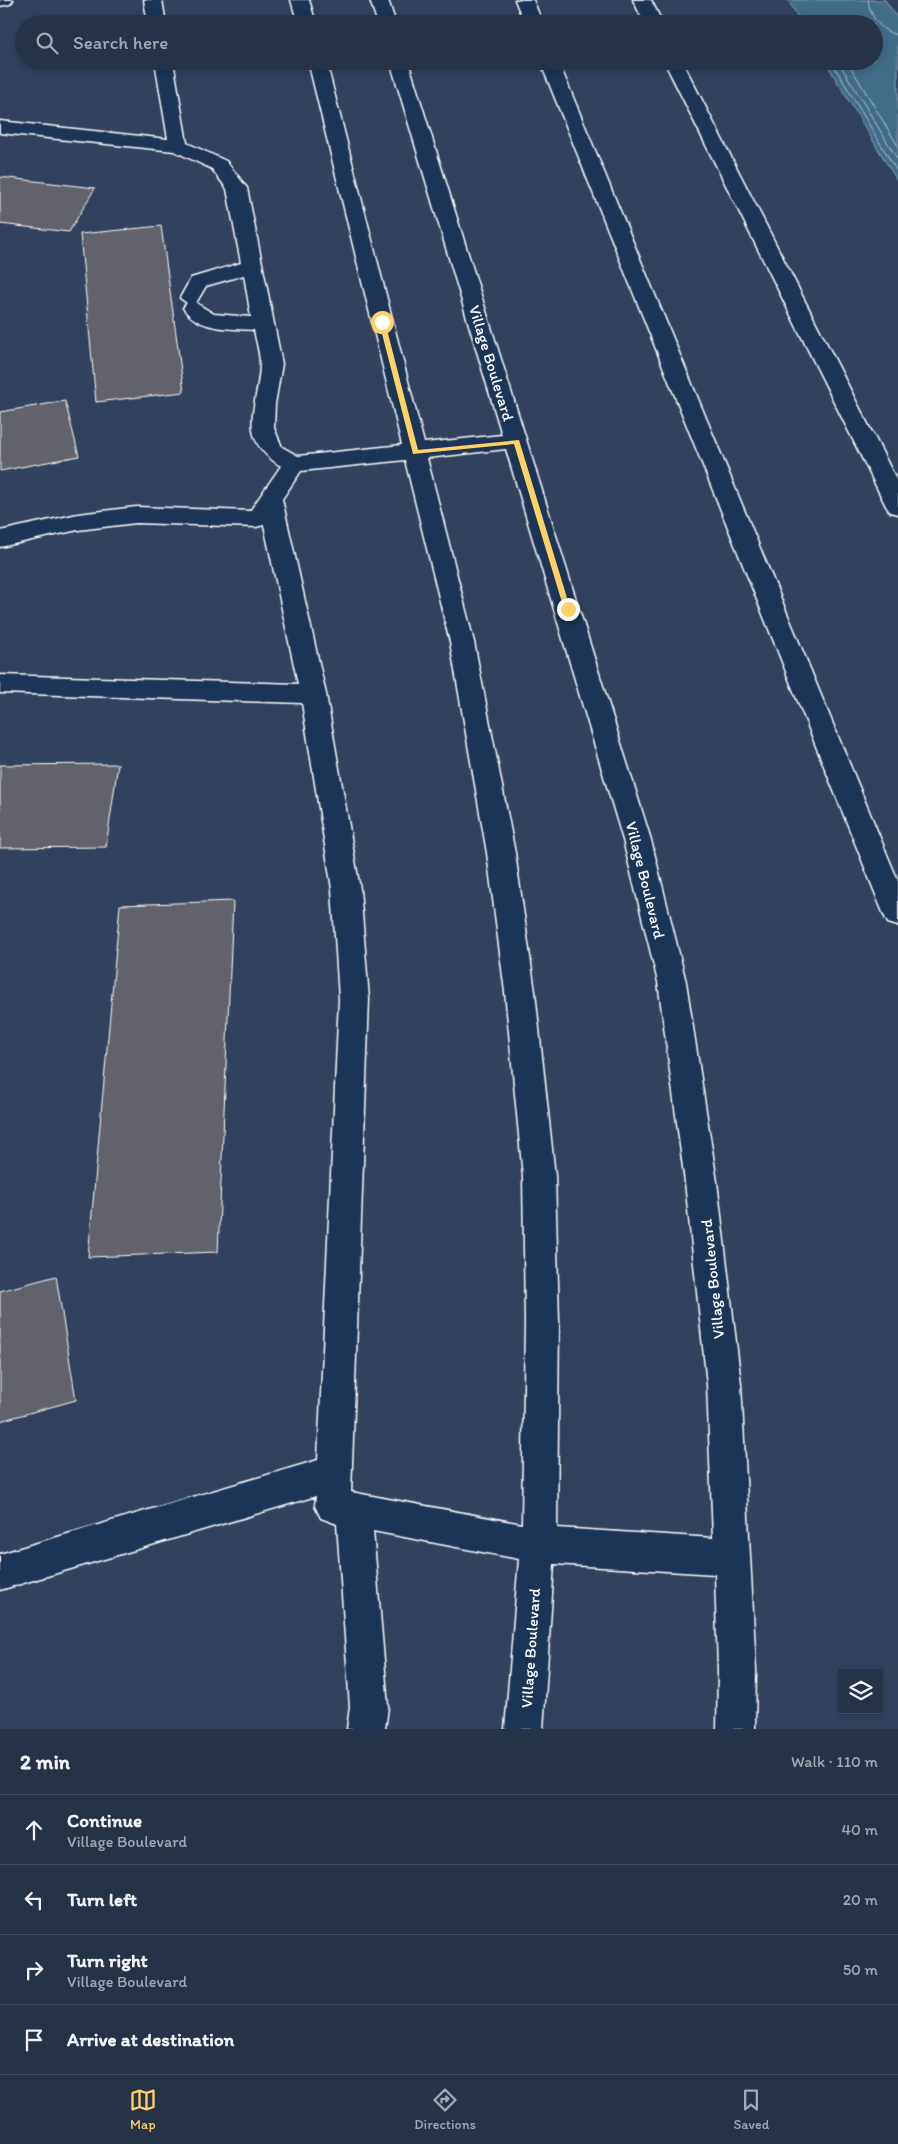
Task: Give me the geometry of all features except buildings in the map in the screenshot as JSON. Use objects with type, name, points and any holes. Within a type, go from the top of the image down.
[{"type":"main road","points":[[0,1],[4,0]]},
{"type":"main road","points":[[153,0],[156,15]]},
{"type":"main road","points":[[300,0],[304,15]]},
{"type":"main road","points":[[379,0],[384,15]]},
{"type":"main road","points":[[524,0],[530,15]]},
{"type":"main road","points":[[642,0],[650,15]]},
{"type":"main road","points":[[165,70],[178,146]]},
{"type":"main road","name":"Village Boulevard","points":[[319,70],[462,642],[501,853],[520,992],[539,1176],[542,1331],[540,1516],[524,1729]]},
{"type":"main road","name":"Village Boulevard","points":[[403,70],[637,840],[672,982],[701,1182],[724,1384],[738,1670],[736,1729]]},
{"type":"main road","points":[[553,70],[898,915]]},
{"type":"main road","points":[[678,70],[898,506]]},
{"type":"main road","points":[[0,127],[178,146],[219,165],[237,188],[271,364],[264,404],[263,428],[273,452],[294,464],[516,442]]},
{"type":"main road","points":[[252,266],[198,282],[192,303],[209,320],[263,324]]},
{"type":"main road","points":[[0,539],[78,522],[136,516],[256,519],[294,464]]},
{"type":"main road","points":[[270,499],[313,694],[346,889],[354,999],[333,1506],[538,1545],[732,1557]]},
{"type":"main road","points":[[0,684],[313,694]]},
{"type":"main road","points":[[0,1572],[334,1473]]},
{"type":"main road","points":[[354,1510],[369,1707],[366,1729]]},
{"type":"water","points":[[788,0],[885,0],[898,19],[898,182],[830,70],[883,70],[883,15],[797,15]]},
{"type":"route","points":[[382,322],[415,452],[516,442],[568,609]]}]
